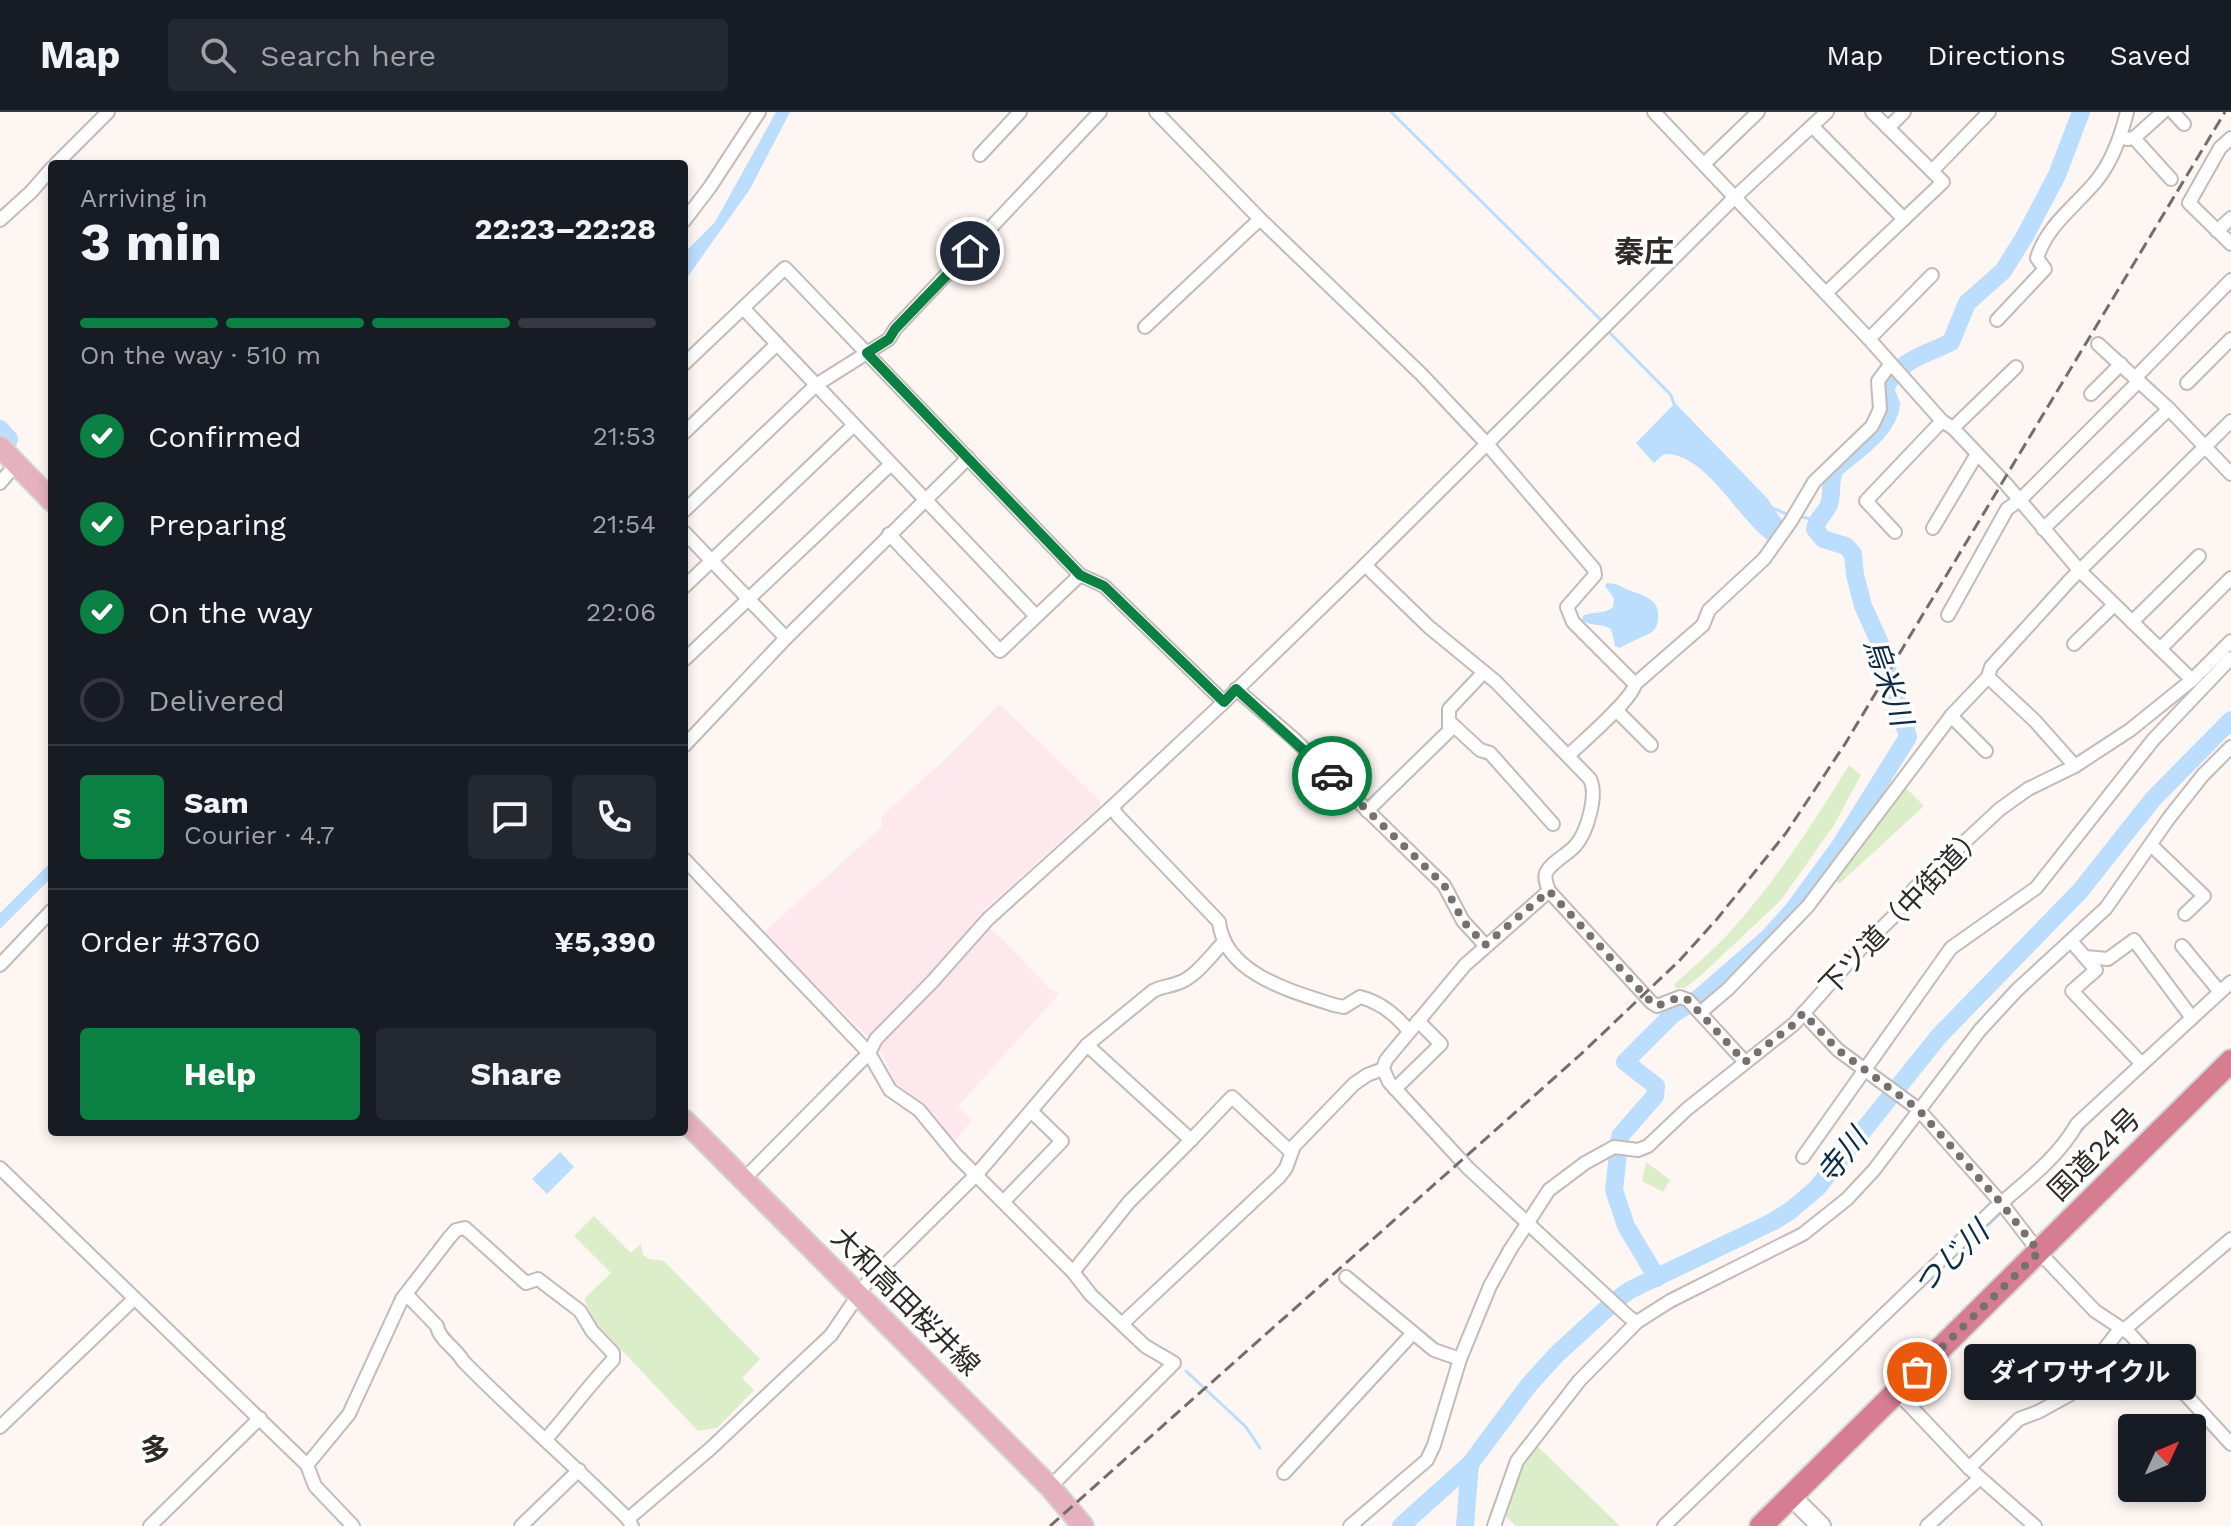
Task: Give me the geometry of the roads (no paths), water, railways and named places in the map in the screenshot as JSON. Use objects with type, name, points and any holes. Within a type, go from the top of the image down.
[{"type":"highway","name":"国道24号","points":[[1761,1526],[2231,1061]]},
{"type":"main road","points":[[0,447],[48,497]]},
{"type":"main road","name":"大和高田桜井線","points":[[688,1124],[1050,1487],[1083,1526]]},
{"type":"street","points":[[60,160],[108,112]]},
{"type":"street","points":[[688,216],[727,163],[759,112]]},
{"type":"street","points":[[980,155],[1020,112]]},
{"type":"street","points":[[688,507],[816,385],[889,339],[895,329],[1100,112]]},
{"type":"street","points":[[1156,112],[1260,219],[1422,375],[1487,444],[1594,569],[1595,575],[1567,607],[1568,614],[1635,684]]},
{"type":"street","points":[[1654,112],[2020,500],[2080,571],[2192,680]]},
{"type":"street","points":[[1704,164],[1758,112]]},
{"type":"street","points":[[744,1179],[869,1053],[876,1039],[988,919],[1224,702],[1734,198],[1827,112]]},
{"type":"street","points":[[1826,293],[1943,182],[1872,112]]},
{"type":"street","points":[[1888,128],[1904,112]]},
{"type":"street","points":[[1932,171],[1989,112]]},
{"type":"street","points":[[1997,320],[2045,269],[2037,258],[2051,229],[2099,178],[2120,141],[2127,112]]},
{"type":"street","points":[[2120,141],[2134,138],[2163,112]]},
{"type":"street","points":[[2173,112],[2184,124]]},
{"type":"street","points":[[1812,126],[1904,219]]},
{"type":"street","points":[[2134,138],[2171,179]]},
{"type":"street","points":[[2231,138],[2220,148],[2189,203],[2231,244]]},
{"type":"street","points":[[0,220],[48,173]]},
{"type":"street","points":[[2217,231],[2231,218]]},
{"type":"street","points":[[1145,327],[1260,219]]},
{"type":"street","points":[[688,360],[785,268],[1080,575],[1104,586],[1224,702]]},
{"type":"street","points":[[1869,339],[1932,275]]},
{"type":"street","points":[[1948,615],[2007,509],[2020,500],[2231,280]]},
{"type":"street","points":[[743,308],[1036,616]]},
{"type":"street","points":[[2187,383],[2231,339]]},
{"type":"street","points":[[688,429],[777,344]]},
{"type":"street","points":[[2098,344],[2169,409],[2231,474]]},
{"type":"street","points":[[2091,394],[2121,364]]},
{"type":"street","points":[[1895,532],[1866,501],[1947,425],[2016,367]]},
{"type":"street","points":[[1569,755],[1634,691],[1635,684],[1703,625],[1709,610],[1764,559],[1814,482],[1872,426],[1880,409],[1878,381],[1895,370]]},
{"type":"street","points":[[2043,529],[2169,409]]},
{"type":"street","points":[[1701,1012],[1728,989],[1808,906],[1951,716],[1988,677],[1991,667],[2080,571],[2231,421]]},
{"type":"street","points":[[688,583],[854,425]]},
{"type":"street","points":[[1933,528],[1977,454]]},
{"type":"street","points":[[688,742],[786,638],[968,458]]},
{"type":"street","points":[[0,483],[16,464]]},
{"type":"street","points":[[688,656],[891,464]]},
{"type":"street","points":[[889,534],[1000,651],[1080,575]]},
{"type":"street","points":[[688,536],[786,638]]},
{"type":"street","points":[[2132,622],[2199,556]]},
{"type":"street","points":[[1365,565],[1429,627],[1484,672],[1590,779],[1593,794],[1581,837],[1547,871],[1545,881],[1549,891],[1651,1002],[1657,1006],[1680,997],[1688,1000],[1745,1062]]},
{"type":"street","points":[[2160,649],[2231,578]]},
{"type":"street","points":[[2074,644],[2114,605]]},
{"type":"street","name":"下ツ道（中街道）","points":[[1350,1526],[1427,1460],[1460,1359],[1490,1286],[1549,1190],[1585,1163],[1614,1147],[1638,1150],[1648,1146],[1687,1109],[1794,1024],[1895,915],[1914,889],[2000,809],[2028,789],[2075,766],[2130,730],[2192,680],[2231,641]]},
{"type":"street","points":[[1803,1157],[1951,948],[2036,888],[2132,764],[2231,658]]},
{"type":"street","points":[[1367,811],[1449,731],[1449,709],[1484,672]]},
{"type":"street","points":[[1988,677],[2035,721],[2075,766]]},
{"type":"street","points":[[1236,689],[1294,739],[1444,885],[1463,921],[1485,945]]},
{"type":"street","points":[[1616,710],[1651,745]]},
{"type":"street","points":[[1951,716],[1986,751]]},
{"type":"street","points":[[1451,723],[1480,750],[1490,753],[1553,824]]},
{"type":"street","points":[[1494,1526],[1506,1487],[1526,1446],[1633,1320],[1803,1234],[1831,1214],[1874,1170],[1916,1108],[1980,1030],[2017,990],[2106,908],[2203,775],[2231,747]]},
{"type":"street","points":[[1112,807],[1219,922],[1223,943],[1242,964],[1266,980],[1334,1005],[1344,1007],[1360,997],[1370,999],[1441,1044],[1395,1089]]},
{"type":"street","points":[[2151,845],[2204,896],[2185,914]]},
{"type":"street","points":[[688,863],[869,1053],[890,1090],[919,1110],[956,1155],[1073,1272],[1091,1295],[1145,1346],[1174,1363],[1050,1487]]},
{"type":"street","points":[[1549,891],[1485,945],[1386,1060],[1383,1069],[1395,1089],[1445,1145],[1633,1320]]},
{"type":"street","points":[[0,965],[48,914]]},
{"type":"street","points":[[2085,957],[2108,959],[2134,940],[2192,1018]]},
{"type":"street","points":[[2071,941],[2096,970],[2072,991],[2142,1064]]},
{"type":"street","points":[[406,1294],[437,1326],[438,1332],[463,1361],[510,1409],[579,1470],[630,1523],[831,1335],[865,1285],[977,1174],[1087,1045],[1162,985],[1177,984],[1186,979],[1223,943]]},
{"type":"street","points":[[2182,946],[2220,992]]},
{"type":"street","points":[[1664,1526],[2004,1206],[2069,1139],[2077,1124],[2231,982]]},
{"type":"street","points":[[1803,1013],[1838,1050],[1916,1108],[2004,1206],[2039,1252],[2095,1311],[2122,1329],[2231,1444]]},
{"type":"street","points":[[1087,1045],[1191,1140]]},
{"type":"street","points":[[1123,1323],[1279,1177],[1286,1168],[1291,1152],[1354,1084],[1383,1069]]},
{"type":"street","points":[[1073,1272],[1129,1202],[1232,1097],[1291,1152]]},
{"type":"street","points":[[1004,1201],[1062,1141],[1032,1112]]},
{"type":"street","points":[[0,1168],[307,1465],[315,1486],[353,1526]]},
{"type":"street","points":[[307,1465],[349,1414],[406,1294],[456,1230],[465,1228],[526,1283],[538,1279],[580,1311],[592,1331],[613,1353],[613,1360],[546,1439]]},
{"type":"street","points":[[1969,1468],[2019,1419],[2069,1395],[2122,1329],[2231,1239]]},
{"type":"street","points":[[1346,1277],[1434,1350],[1460,1359]]},
{"type":"street","points":[[0,1427],[134,1299]]},
{"type":"street","points":[[1284,1473],[1413,1333]]},
{"type":"street","points":[[1897,1392],[1969,1468],[2035,1526]]},
{"type":"street","points":[[150,1526],[260,1418]]},
{"type":"street","points":[[521,1526],[579,1470]]},
{"type":"street","points":[[1927,1526],[1980,1478]]},
{"type":"street","points":[[1791,1496],[1821,1526]]},
{"type":"water","points":[[776,112],[790,112],[750,189],[688,276],[688,249],[715,222]]},
{"type":"water","points":[[1675,403],[1767,498],[1785,525],[1772,543],[1695,465],[1680,457],[1664,454],[1654,463],[1636,443]]},
{"type":"water","points":[[1607,583],[1642,595],[1654,603],[1658,620],[1653,631],[1620,648],[1615,646],[1611,629],[1582,620],[1583,616],[1613,607],[1614,598],[1605,586]]},
{"type":"water","points":[[48,865],[48,881],[0,929],[0,913]]},
{"type":"water","points":[[560,1152],[574,1167],[547,1194],[532,1179]]},
{"type":"waterway","points":[[1391,112],[1604,323]]},
{"type":"waterway","name":"烏米川","points":[[1657,1278],[1626,1226],[1614,1190],[1620,1136],[1655,1096],[1656,1086],[1625,1062],[1673,1014],[1699,998],[1769,937],[1793,910],[1840,846],[1908,737],[1879,641],[1863,606],[1853,554],[1846,546],[1823,539],[1815,529],[1830,502],[1833,474],[1884,423],[1891,404],[1885,389],[1890,379],[1913,360],[1951,342],[1967,303],[2003,271],[2057,175],[2081,112]]},
{"type":"waterway","points":[[1607,330],[1671,395],[1675,407]]},
{"type":"waterway","points":[[0,429],[9,439],[8,442]]},
{"type":"waterway","points":[[1770,507],[1789,515]]},
{"type":"waterway","points":[[1797,516],[1816,520]]},
{"type":"waterway","name":"寺川","points":[[1401,1526],[1470,1464],[1528,1386],[1556,1355],[1616,1300],[1630,1290],[1772,1222],[1817,1188],[1939,1036],[2080,891],[2153,799],[2231,720]]},
{"type":"waterway","name":"つじ川","points":[[2075,1138],[2220,1000]]},
{"type":"waterway","name":"つじ川","points":[[1946,1264],[2002,1212]]},
{"type":"waterway","points":[[1186,1371],[1246,1427],[1260,1448]]},
{"type":"waterway","points":[[1465,1526],[1470,1464]]},
{"type":"railway","points":[[1050,1526],[1580,1055],[1680,960],[1717,919],[1786,833],[1845,744],[2225,112]]},
{"type":"place","name":"ダイワサイクル","points":[[1917,1372]]},
{"type":"district","name":"秦庄","points":[[1644,252]]},
{"type":"district","name":"多","points":[[155,1450]]}]
